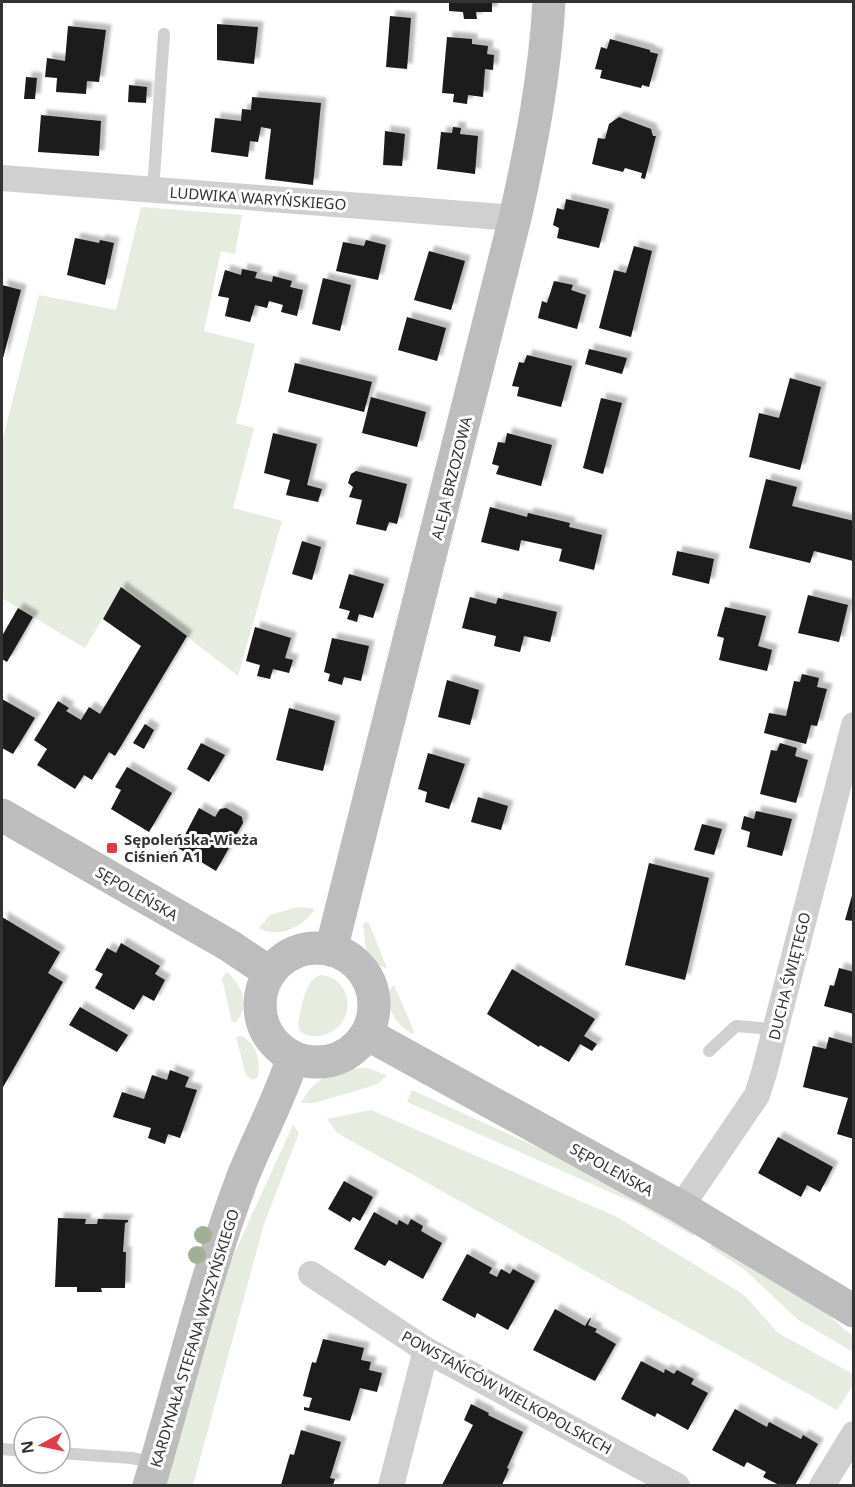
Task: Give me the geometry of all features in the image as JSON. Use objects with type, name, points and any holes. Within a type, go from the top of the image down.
[{"type":"street","name":"ALEJA BRZOZOWA","points":[[331,950],[529,158],[539,98],[549,2]]},
{"type":"street","name":"LUDWIKA WARYŃSKIEGO","points":[[2,178],[515,218]]},
{"type":"street","name":"DUCHA ŚWIĘTEGO","points":[[681,1207],[757,1095],[854,725]]},
{"type":"street","name":"SĘPOLEŃSKA","points":[[2,815],[230,946],[270,973]]},
{"type":"street","points":[[321,948],[331,950],[348,957],[360,967],[371,987],[374,1011],[372,1023],[367,1034],[352,1050],[332,1060],[306,1061],[293,1057],[272,1040],[264,1027],[260,1009],[261,993],[270,973],[285,958],[301,950],[321,948]]},
{"type":"street","name":"SĘPOLEŃSKA","points":[[367,1034],[681,1207],[854,1311]]},
{"type":"street","name":"KARDYNAŁA STEFANA WYSZYŃSKIEGO","points":[[152,1474],[210,1274],[243,1178],[293,1057]]},
{"type":"street","name":"POWSTAŃCÓW WIELKOPOLSKICH","points":[[311,1274],[426,1350],[677,1485]]},
{"type":"street","points":[[391,1485],[426,1350]]},
{"type":"street","points":[[822,1485],[854,1434]]},
{"type":"lane","points":[[153,190],[164,34]]},
{"type":"lane","points":[[710,1051],[736,1026],[760,1028],[774,1033]]},
{"type":"lane","points":[[72,1454],[131,1458],[152,1474]]},
{"type":"shaded area","points":[[141,207],[242,215],[235,254],[221,251],[204,331],[255,344],[236,423],[254,428],[233,508],[282,521],[238,676],[122,586],[85,648],[2,598],[2,442],[39,295],[116,310]]},
{"type":"shaded area","points":[[298,907],[315,909],[297,926],[282,932],[259,928],[270,915]]},
{"type":"shaded area","points":[[365,922],[369,923],[387,968],[374,962],[367,952],[363,925]]},
{"type":"shaded area","points":[[227,972],[237,983],[243,996],[243,1009],[236,1022],[232,1022],[222,978]]},
{"type":"shaded area","points":[[321,975],[333,979],[341,986],[348,1006],[339,1026],[330,1033],[309,1035],[299,1030],[298,1023],[307,988],[315,978]]},
{"type":"shaded area","points":[[394,985],[414,1031],[413,1034],[398,1022],[391,1011],[387,993]]},
{"type":"shaded area","points":[[242,1036],[252,1044],[257,1054],[258,1077],[253,1080],[246,1075],[236,1037]]},
{"type":"shaded area","points":[[367,1068],[387,1075],[372,1086],[314,1103],[301,1103],[313,1086],[328,1075]]},
{"type":"shaded area","points":[[412,1090],[570,1162],[697,1230],[693,1236],[637,1204],[407,1102]]},
{"type":"shaded area","points":[[371,1110],[617,1217],[744,1295],[778,1333],[853,1374],[853,1386],[837,1410],[337,1133],[327,1119]]},
{"type":"shaded area","points":[[293,1125],[299,1133],[264,1224],[193,1485],[162,1486],[223,1278]]},
{"type":"shaded area","points":[[712,1243],[805,1293],[853,1335],[853,1352],[797,1319],[745,1270],[710,1247]]},
{"type":"building","points":[[449,2],[492,2],[492,12],[476,12],[477,19],[464,19],[463,12],[449,11]]},
{"type":"building","points":[[390,16],[411,18],[407,69],[386,67]]},
{"type":"building","points":[[217,24],[258,27],[254,64],[217,60]]},
{"type":"building","points":[[68,26],[106,30],[99,82],[87,81],[86,94],[56,92],[57,78],[45,77],[47,58],[65,61]]},
{"type":"building","points":[[447,37],[472,39],[472,44],[488,46],[487,54],[494,55],[493,70],[485,69],[483,97],[468,95],[467,104],[453,102],[454,94],[442,93]]},
{"type":"building","points":[[610,39],[658,54],[649,87],[642,85],[641,88],[600,78],[602,70],[595,69],[601,47],[607,49]]},
{"type":"building","points":[[26,77],[37,78],[35,99],[24,99]]},
{"type":"building","points":[[129,85],[147,87],[146,103],[128,102]]},
{"type":"building","points":[[252,97],[321,103],[313,185],[265,179],[271,129],[261,127],[258,142],[250,141],[248,157],[211,152],[215,118],[241,121],[242,109],[251,110]]},
{"type":"building","points":[[41,115],[101,121],[99,156],[38,152]]},
{"type":"building","points":[[619,117],[651,129],[653,136],[656,136],[645,179],[641,178],[642,173],[625,168],[623,172],[592,164],[598,138],[605,139],[609,124]]},
{"type":"building","points":[[453,127],[461,128],[460,134],[478,136],[475,174],[437,169],[441,132],[452,133]]},
{"type":"building","points":[[385,131],[405,134],[402,166],[383,165]]},
{"type":"building","points":[[566,199],[609,209],[599,248],[557,238],[559,228],[553,225],[557,208],[564,210]]},
{"type":"building","points":[[75,238],[99,243],[100,240],[114,243],[105,285],[67,275]]},
{"type":"building","points":[[366,240],[386,245],[378,280],[336,271],[343,242],[364,246]]},
{"type":"building","points":[[634,246],[652,251],[631,337],[599,328],[614,270],[626,273]]},
{"type":"building","points":[[429,251],[465,261],[451,310],[414,300]]},
{"type":"building","points":[[242,269],[257,272],[255,278],[272,282],[273,276],[292,281],[290,287],[303,290],[297,316],[281,312],[283,305],[269,301],[267,308],[255,305],[250,322],[225,316],[229,298],[218,296],[225,270],[241,275]]},
{"type":"building","points":[[323,278],[351,285],[340,331],[312,324]]},
{"type":"building","points":[[554,281],[573,285],[571,290],[586,295],[577,329],[538,318],[542,301],[547,303]]},
{"type":"building","points":[[2,285],[21,290],[2,362]]},
{"type":"building","points":[[407,317],[446,328],[437,361],[398,350]]},
{"type":"building","points":[[589,349],[627,358],[622,374],[585,364]]},
{"type":"building","points":[[527,355],[572,366],[561,407],[517,396],[519,387],[512,386],[519,362],[524,363]]},
{"type":"building","points":[[295,363],[372,382],[364,412],[288,392]]},
{"type":"building","points":[[790,378],[821,387],[800,470],[749,457],[759,413],[779,418]]},
{"type":"building","points":[[371,397],[426,412],[417,447],[362,433]]},
{"type":"building","points":[[601,398],[622,403],[603,474],[583,468]]},
{"type":"building","points":[[273,433],[317,444],[307,485],[322,489],[318,502],[286,495],[290,480],[264,473]]},
{"type":"building","points":[[507,433],[552,445],[541,486],[496,474],[499,466],[492,464],[498,442],[505,443]]},
{"type":"building","points":[[356,471],[407,484],[397,524],[389,522],[386,531],[356,524],[362,500],[349,497],[353,487],[348,483],[351,474]]},
{"type":"building","points":[[766,479],[797,487],[792,506],[854,521],[853,561],[814,551],[810,563],[749,548]]},
{"type":"building","points":[[490,507],[527,517],[528,513],[570,523],[569,527],[602,535],[594,570],[559,561],[562,549],[521,540],[519,551],[481,542]]},
{"type":"building","points":[[302,541],[321,547],[312,580],[292,574]]},
{"type":"building","points":[[677,551],[714,559],[709,584],[672,575]]},
{"type":"building","points":[[349,574],[384,584],[373,618],[359,614],[357,622],[347,619],[350,611],[339,608]]},
{"type":"building","points":[[121,587],[187,636],[115,756],[109,752],[92,780],[84,775],[75,789],[37,765],[47,749],[34,740],[58,701],[69,708],[66,711],[81,720],[89,707],[100,714],[141,646],[103,619]]},
{"type":"building","points":[[808,595],[848,605],[839,642],[798,633]]},
{"type":"building","points":[[470,597],[496,604],[498,598],[557,612],[550,642],[524,636],[520,652],[494,646],[496,636],[462,628]]},
{"type":"building","points":[[725,607],[766,616],[758,646],[772,650],[767,671],[719,660],[724,638],[717,636]]},
{"type":"building","points":[[18,608],[33,617],[7,662],[2,659],[2,636]]},
{"type":"building","points":[[255,627],[291,638],[285,658],[293,660],[289,673],[273,669],[270,679],[257,676],[260,665],[246,661]]},
{"type":"building","points":[[332,638],[369,646],[361,681],[344,677],[342,685],[328,681],[330,674],[324,672]]},
{"type":"building","points":[[802,674],[819,678],[817,687],[827,689],[817,726],[811,725],[806,744],[764,733],[769,713],[786,716],[794,681],[800,682]]},
{"type":"building","points":[[447,680],[479,690],[470,725],[438,717]]},
{"type":"building","points":[[2,699],[35,718],[13,754],[2,748]]},
{"type":"building","points":[[289,708],[335,721],[323,771],[276,760]]},
{"type":"building","points":[[145,724],[154,730],[144,749],[133,743]]},
{"type":"building","points":[[201,743],[225,755],[209,782],[187,769]]},
{"type":"building","points":[[780,743],[797,748],[795,756],[808,760],[796,803],[760,794],[771,750],[777,751]]},
{"type":"building","points":[[428,753],[465,764],[449,809],[425,802],[427,792],[418,789]]},
{"type":"building","points":[[127,767],[172,793],[149,832],[111,809],[121,790],[115,787]]},
{"type":"building","points":[[478,797],[508,806],[501,830],[471,822]]},
{"type":"building","points":[[199,808],[215,817],[220,809],[226,808],[242,817],[243,823],[216,871],[178,848]]},
{"type":"building","points":[[756,811],[792,819],[782,856],[747,847],[750,832],[741,829],[744,816],[754,819]]},
{"type":"building","points":[[702,824],[722,829],[714,855],[694,850]]},
{"type":"building","points":[[649,863],[709,878],[685,980],[625,965]]},
{"type":"building","points":[[853,892],[854,921],[845,920]]},
{"type":"building","points":[[2,917],[60,952],[48,973],[63,982],[2,1089]]},
{"type":"building","points":[[121,943],[160,966],[155,974],[165,980],[154,1001],[143,995],[134,1010],[95,988],[103,974],[95,970],[107,948],[116,953]]},
{"type":"building","points":[[839,968],[854,972],[854,1014],[824,1006],[830,985],[834,986]]},
{"type":"building","points":[[512,969],[595,1019],[584,1036],[597,1044],[592,1051],[580,1044],[569,1062],[540,1045],[539,1047],[487,1014]]},
{"type":"building","points":[[80,1007],[128,1035],[117,1052],[69,1025]]},
{"type":"building","points":[[829,1037],[854,1044],[854,1139],[837,1134],[848,1098],[803,1087],[813,1046],[826,1049]]},
{"type":"building","points":[[170,1070],[189,1077],[185,1087],[197,1090],[180,1138],[168,1134],[165,1144],[148,1138],[151,1128],[113,1117],[122,1092],[144,1099],[152,1075],[167,1080]]},
{"type":"building","points":[[778,1137],[833,1167],[820,1192],[807,1185],[801,1197],[758,1173]]},
{"type":"building","points":[[344,1181],[373,1197],[360,1221],[353,1217],[350,1222],[328,1209]]},
{"type":"building","points":[[374,1212],[397,1225],[399,1220],[408,1225],[411,1219],[423,1226],[421,1231],[442,1243],[423,1279],[389,1260],[385,1266],[354,1249]]},
{"type":"building","points":[[58,1218],[86,1219],[85,1224],[97,1224],[98,1219],[128,1220],[125,1223],[123,1252],[126,1252],[125,1288],[101,1288],[102,1292],[77,1292],[77,1287],[55,1287]]},
{"type":"building","points":[[467,1254],[492,1268],[489,1273],[497,1277],[501,1269],[510,1274],[513,1269],[535,1281],[508,1330],[477,1313],[475,1318],[442,1300]]},
{"type":"building","points":[[555,1309],[585,1326],[591,1318],[588,1325],[597,1329],[595,1332],[616,1344],[595,1381],[533,1350]]},
{"type":"building","points":[[323,1339],[364,1348],[361,1360],[371,1362],[369,1370],[382,1373],[377,1392],[360,1388],[350,1421],[304,1410],[304,1407],[309,1408],[312,1398],[303,1396],[312,1362],[316,1363]]},
{"type":"building","points":[[641,1361],[664,1373],[665,1369],[674,1374],[677,1370],[694,1379],[691,1384],[708,1393],[688,1430],[657,1413],[655,1417],[621,1399]]},
{"type":"building","points":[[471,1404],[523,1432],[502,1485],[442,1485],[473,1425],[464,1420]]},
{"type":"building","points":[[735,1409],[767,1427],[769,1422],[801,1439],[803,1435],[818,1444],[795,1485],[779,1485],[763,1477],[766,1472],[747,1462],[744,1467],[712,1450]]},
{"type":"building","points":[[301,1430],[341,1442],[330,1478],[335,1479],[333,1485],[281,1485],[290,1454],[294,1455]]},
{"type":"place","name":"Sępoleńska-Wieża Ciśnień A1","points":[[112,848]]}]
